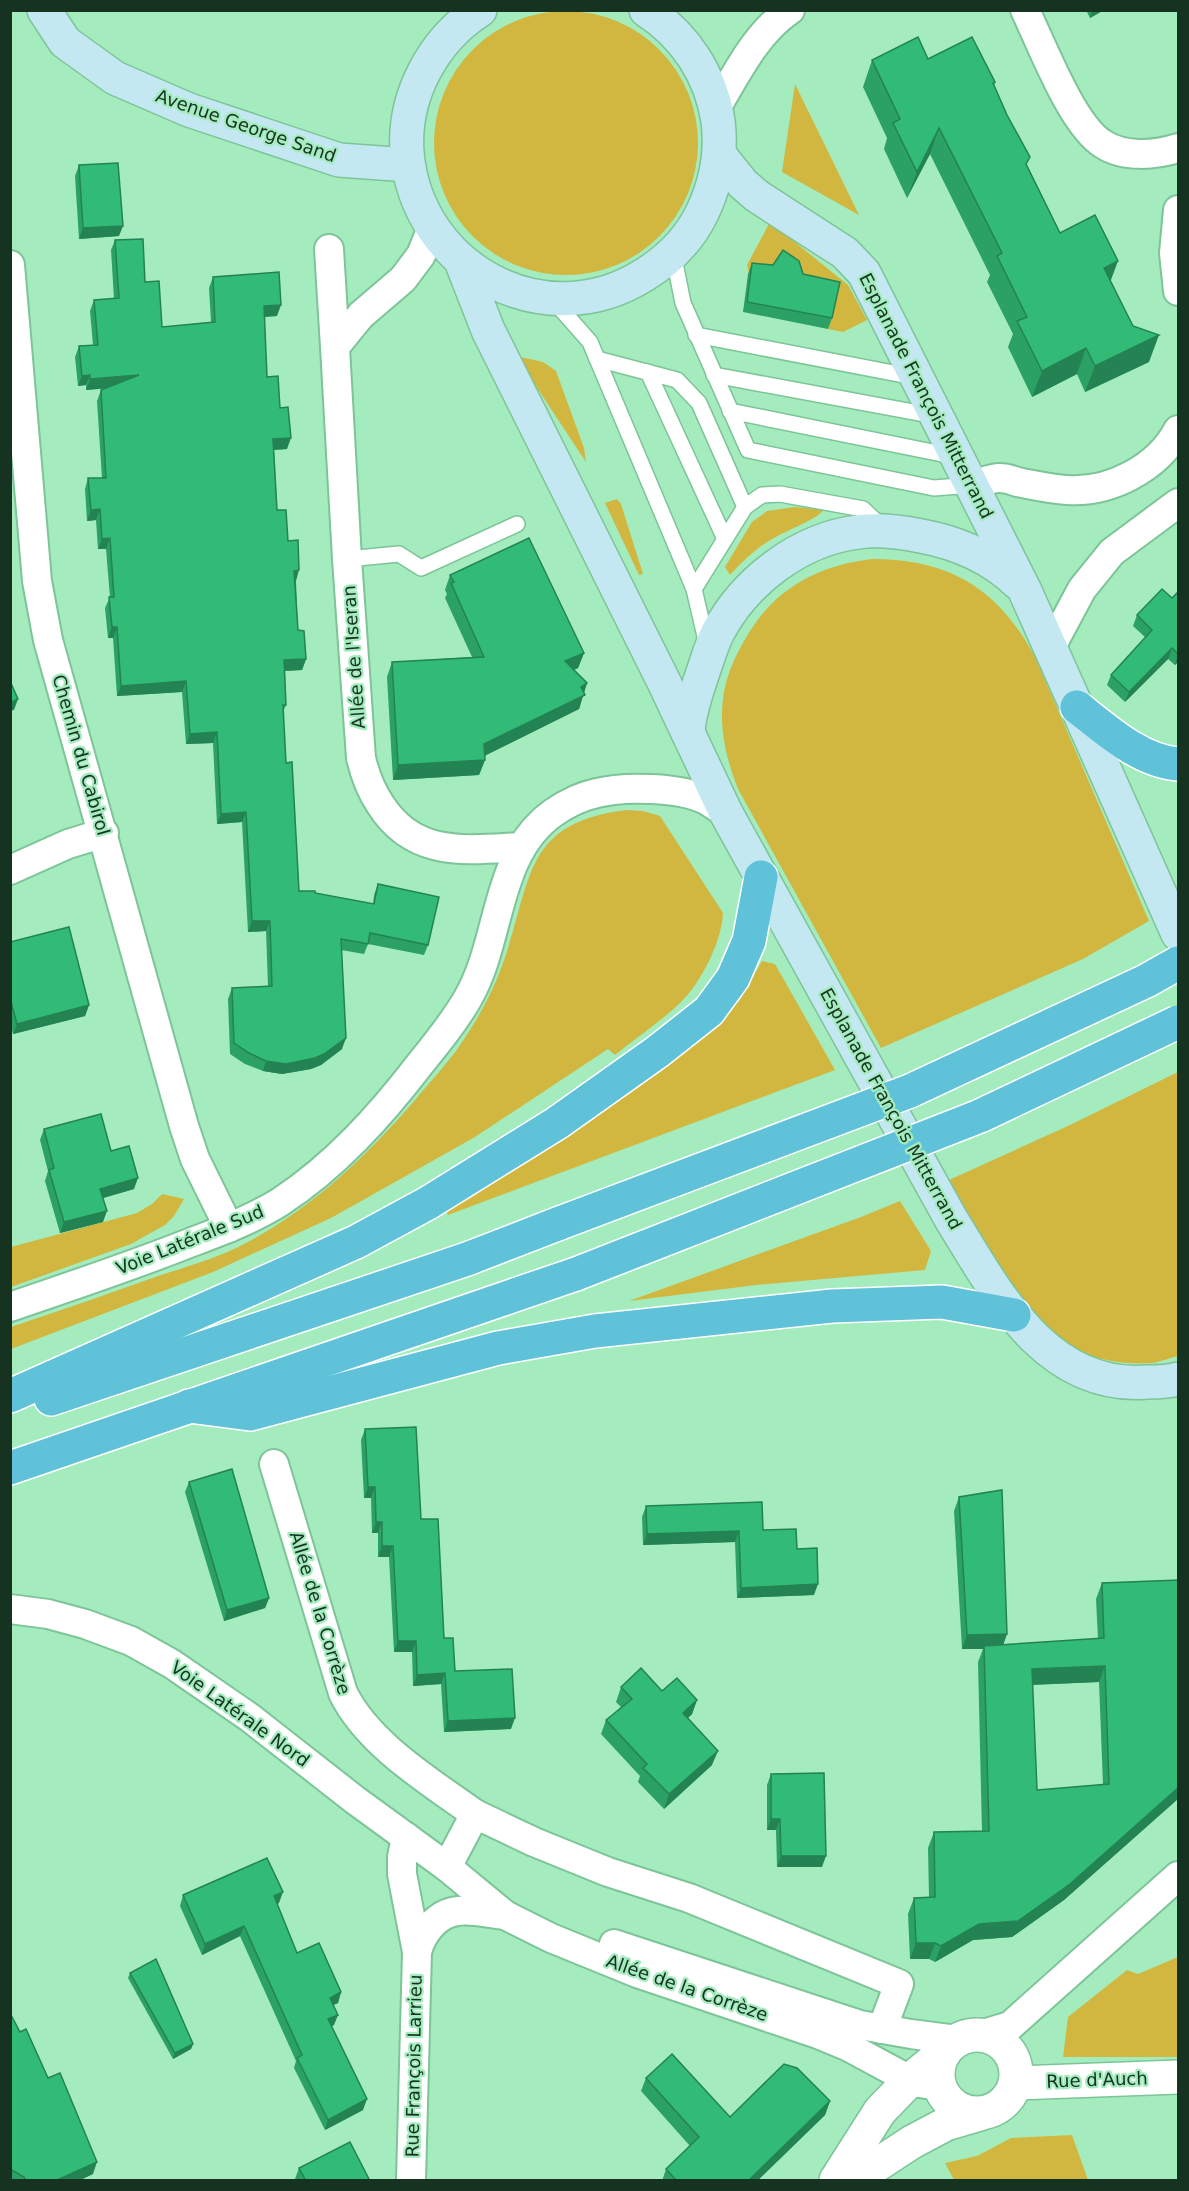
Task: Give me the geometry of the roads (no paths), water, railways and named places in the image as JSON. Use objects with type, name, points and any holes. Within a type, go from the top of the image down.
[{"type":"highway","points":[[1077,708],[1104,729],[1149,757],[1179,764]]},
{"type":"highway","points":[[10,1396],[356,1242],[428,1203],[557,1123],[657,1052],[709,1011],[733,978],[748,941],[761,877]]},
{"type":"highway","points":[[10,1412],[467,1259],[910,1091],[1146,981],[1179,963]]},
{"type":"highway","points":[[10,1468],[576,1274],[980,1116],[1179,1022]]},
{"type":"highway","points":[[189,1406],[250,1414],[498,1348],[607,1330],[832,1306],[942,1302],[1014,1315]]},
{"type":"main road","name":"Avenue George Sand","points":[[44,10],[65,42],[115,78],[189,110],[339,160],[408,165]]},
{"type":"main road","name":"Esplanade François Mitterrand","points":[[480,10],[457,28],[442,44],[429,62],[419,82],[407,130],[408,165],[420,206],[432,228],[461,261],[477,273],[513,291],[552,298],[581,297],[614,290],[635,281],[655,268],[692,234],[710,197],[719,154],[719,131],[716,108],[708,84],[698,62],[681,40],[661,20],[646,10]]},
{"type":"main road","name":"Esplanade François Mitterrand","points":[[719,154],[743,184],[757,196],[845,253],[864,273],[1025,591],[1179,934]]},
{"type":"main road","name":"Esplanade François Mitterrand","points":[[461,261],[488,330],[726,813],[951,1219],[1014,1315],[1032,1337],[1056,1357],[1072,1367],[1114,1382],[1134,1383],[1179,1379]]},
{"type":"main road","name":"Esplanade François Mitterrand","points":[[688,732],[692,708],[709,656],[718,632],[733,609],[769,571],[812,545],[858,532],[886,531],[934,538],[974,551],[1006,572],[1025,591]]},
{"type":"main road","points":[[1134,1383],[1179,1406]]},
{"type":"street","points":[[716,108],[753,48],[772,23],[790,10]]},
{"type":"street","points":[[1025,10],[1073,111],[1103,145],[1117,151],[1162,153],[1179,148]]},
{"type":"street","points":[[1179,210],[1174,253],[1179,291]]},
{"type":"street","points":[[335,347],[361,315],[403,279],[422,255],[432,228]]},
{"type":"street","name":"Allée de l'Iseran","points":[[329,249],[347,559],[361,758],[365,777],[388,817],[412,838],[432,845],[457,849],[521,847]]},
{"type":"street","name":"Chemin du Cabirol","points":[[10,265],[37,581],[48,640],[104,833],[184,1126],[195,1159],[229,1228]]},
{"type":"street","points":[[965,471],[1068,490],[1111,485],[1149,464],[1164,450],[1179,430]]},
{"type":"street","points":[[1051,647],[1082,589],[1112,552],[1179,503]]},
{"type":"street","name":"Voie Latérale Sud","points":[[10,1307],[141,1262],[229,1228],[279,1202],[324,1169],[378,1115],[439,1041],[468,998],[481,970],[507,880],[521,847],[532,832],[553,813],[573,801],[598,792],[625,789],[681,792],[706,800],[726,813]]},
{"type":"street","points":[[10,870],[51,851],[104,833]]},
{"type":"street","name":"Allée de la Corrèze","points":[[274,1464],[343,1692],[349,1706],[375,1736],[423,1777],[475,1814],[534,1842],[608,1872],[689,1898],[898,1984],[882,2029]]},
{"type":"street","name":"Voie Latérale Nord","points":[[10,1609],[48,1614],[86,1624],[131,1641],[172,1664],[249,1718],[447,1867]]},
{"type":"street","points":[[447,1867],[475,1814]]},
{"type":"street","name":"Rue François Larrieu","points":[[406,1837],[402,1857],[402,1874],[417,1952],[411,2181]]},
{"type":"street","name":"Allée de la Corrèze","points":[[447,1867],[505,1915],[560,1942],[637,1973],[818,2034],[924,2083]]},
{"type":"street","name":"Allée de la Corrèze","points":[[447,1867],[618,1946],[860,2025],[960,2042],[1010,2025],[1179,1875]]},
{"type":"street","name":"Rue François Larrieu","points":[[417,1952],[421,1938],[430,1926],[457,1911],[505,1915]]},
{"type":"street","points":[[836,2181],[880,2111],[924,2083],[960,2042],[993,2038],[1004,2045],[1012,2056],[1016,2069],[1016,2083],[1003,2104],[992,2111],[946,2124],[912,2142],[854,2181]]},
{"type":"street","name":"Rue d'Auch","points":[[1016,2083],[1179,2077]]},
{"type":"street","points":[[924,2083],[956,2108],[968,2113],[980,2114]]},
{"type":"lane","points":[[673,253],[683,303],[748,450],[934,488],[965,471]]},
{"type":"lane","points":[[552,298],[590,342],[694,589],[702,616],[709,656]]},
{"type":"lane","points":[[696,335],[919,378]]},
{"type":"lane","points":[[597,359],[677,380],[699,403],[745,507]]},
{"type":"lane","points":[[648,372],[725,539]]},
{"type":"lane","points":[[714,375],[759,381],[938,417]]},
{"type":"lane","points":[[730,411],[965,471]]},
{"type":"lane","points":[[694,589],[745,507],[762,495],[780,494],[863,509],[886,531]]},
{"type":"lane","points":[[347,559],[399,554],[421,568],[518,524]]}]
